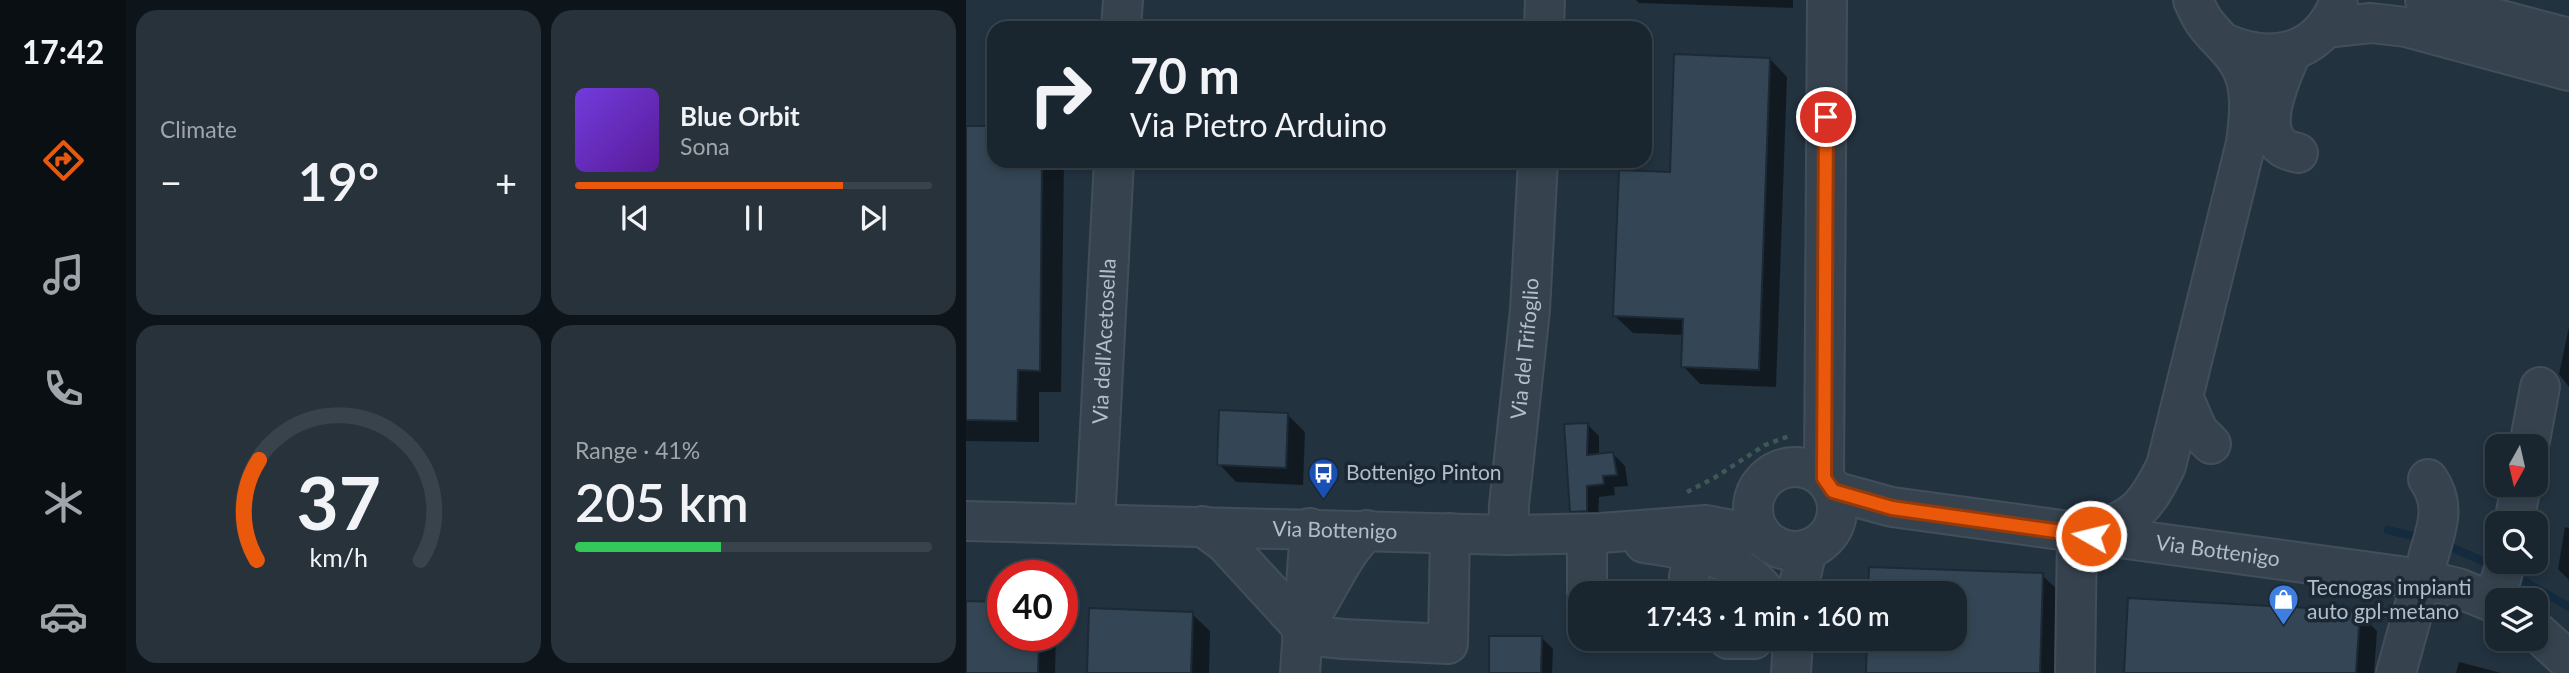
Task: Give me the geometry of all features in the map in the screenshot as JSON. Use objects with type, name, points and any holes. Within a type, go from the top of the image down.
[{"type":"street","points":[[1122,21],[1123,0]]},
{"type":"street","points":[[1544,21],[1545,0]]},
{"type":"street","points":[[2075,673],[2084,535],[2139,510],[2151,495],[2166,466],[2246,143],[2249,91],[2241,67],[2205,23],[2193,0]]},
{"type":"street","points":[[2426,0],[2569,38]]},
{"type":"street","points":[[1796,541],[1836,518],[1837,504],[1828,485],[1825,409],[1829,4]]},
{"type":"street","points":[[2224,43],[2245,52],[2269,55],[2292,51],[2310,42],[2332,14],[2371,23],[2406,27],[2569,71]]},
{"type":"street","points":[[2292,51],[2275,92],[2271,114],[2273,133],[2282,147],[2298,153]]},
{"type":"street","name":"Via dell'Acetosella","points":[[1094,523],[1114,168]]},
{"type":"street","name":"Via del Trifoglio","points":[[1508,535],[1530,310],[1538,168]]},
{"type":"street","points":[[2531,434],[2540,387]]},
{"type":"street","points":[[2184,399],[2198,432],[2211,444]]},
{"type":"street","name":"Via Bottenigo","points":[[1700,538],[1755,498],[1766,479],[1791,451],[1803,451],[1825,409]]},
{"type":"street","name":"Via Bottenigo","points":[[1791,451],[1800,468],[1828,485],[1892,508],[2084,535],[2429,556],[2458,588],[2485,588]]},
{"type":"street","points":[[2396,673],[2440,508],[2434,488],[2428,480]]},
{"type":"street","points":[[1755,498],[1753,512],[1756,524],[1796,541]]},
{"type":"street","name":"Via Bottenigo","points":[[966,521],[1508,535],[1594,533],[1796,541],[1851,518],[1892,508]]},
{"type":"street","points":[[1202,526],[1225,543],[1302,631],[1344,639],[1448,644],[1450,533]]},
{"type":"street","points":[[1300,673],[1310,528]]},
{"type":"street","points":[[1302,631],[1323,599],[1349,550],[1367,530]]},
{"type":"street","points":[[1588,581],[1594,533]]},
{"type":"street","points":[[1689,581],[1700,538],[1752,581]]},
{"type":"street","points":[[1792,581],[1796,541]]},
{"type":"street","points":[[1796,541],[1797,581]]},
{"type":"street","points":[[2548,642],[2569,661]]},
{"type":"street","points":[[1791,673],[1792,651]]},
{"type":"path","points":[[1679,493],[1702,485],[1765,445],[1787,438],[1791,451]]},
{"type":"building","points":[[1674,54],[1770,58],[1759,370],[1681,367],[1683,319],[1613,316],[1619,170],[1670,172]]},
{"type":"building","points":[[966,126],[987,126],[987,168],[1042,168],[1040,371],[1018,370],[1017,421],[966,420]]},
{"type":"building","points":[[1219,410],[1288,413],[1286,468],[1217,465]]},
{"type":"building","points":[[1588,423],[1587,455],[1613,452],[1617,475],[1603,476],[1604,484],[1587,486],[1587,511],[1570,512],[1564,424]]},
{"type":"building","points":[[1869,567],[2043,573],[2040,673],[1866,673],[1867,651],[1967,651],[1967,581],[1868,581]]},
{"type":"building","points":[[2128,598],[2360,611],[2356,673],[2124,673]]},
{"type":"building","points":[[966,601],[987,602],[987,651],[1039,651],[1038,673],[966,673]]},
{"type":"building","points":[[1089,608],[1193,612],[1191,673],[1087,673]]},
{"type":"building","points":[[1489,636],[1542,636],[1541,673],[1489,673]]},
{"type":"waterway","points":[[2388,530],[2425,539]]},
{"type":"waterway","points":[[2444,544],[2485,562]]},
{"type":"waterway","points":[[2514,575],[2569,607]]},
{"type":"place","name":"Bottenigo Pinton","points":[[1323,500]]},
{"type":"place","name":"Tecnogas impianti auto gpl-metano","points":[[2284,627]]},
{"type":"route","points":[[1826,117],[1824,478],[1833,491],[1892,508],[2091,536]]}]
